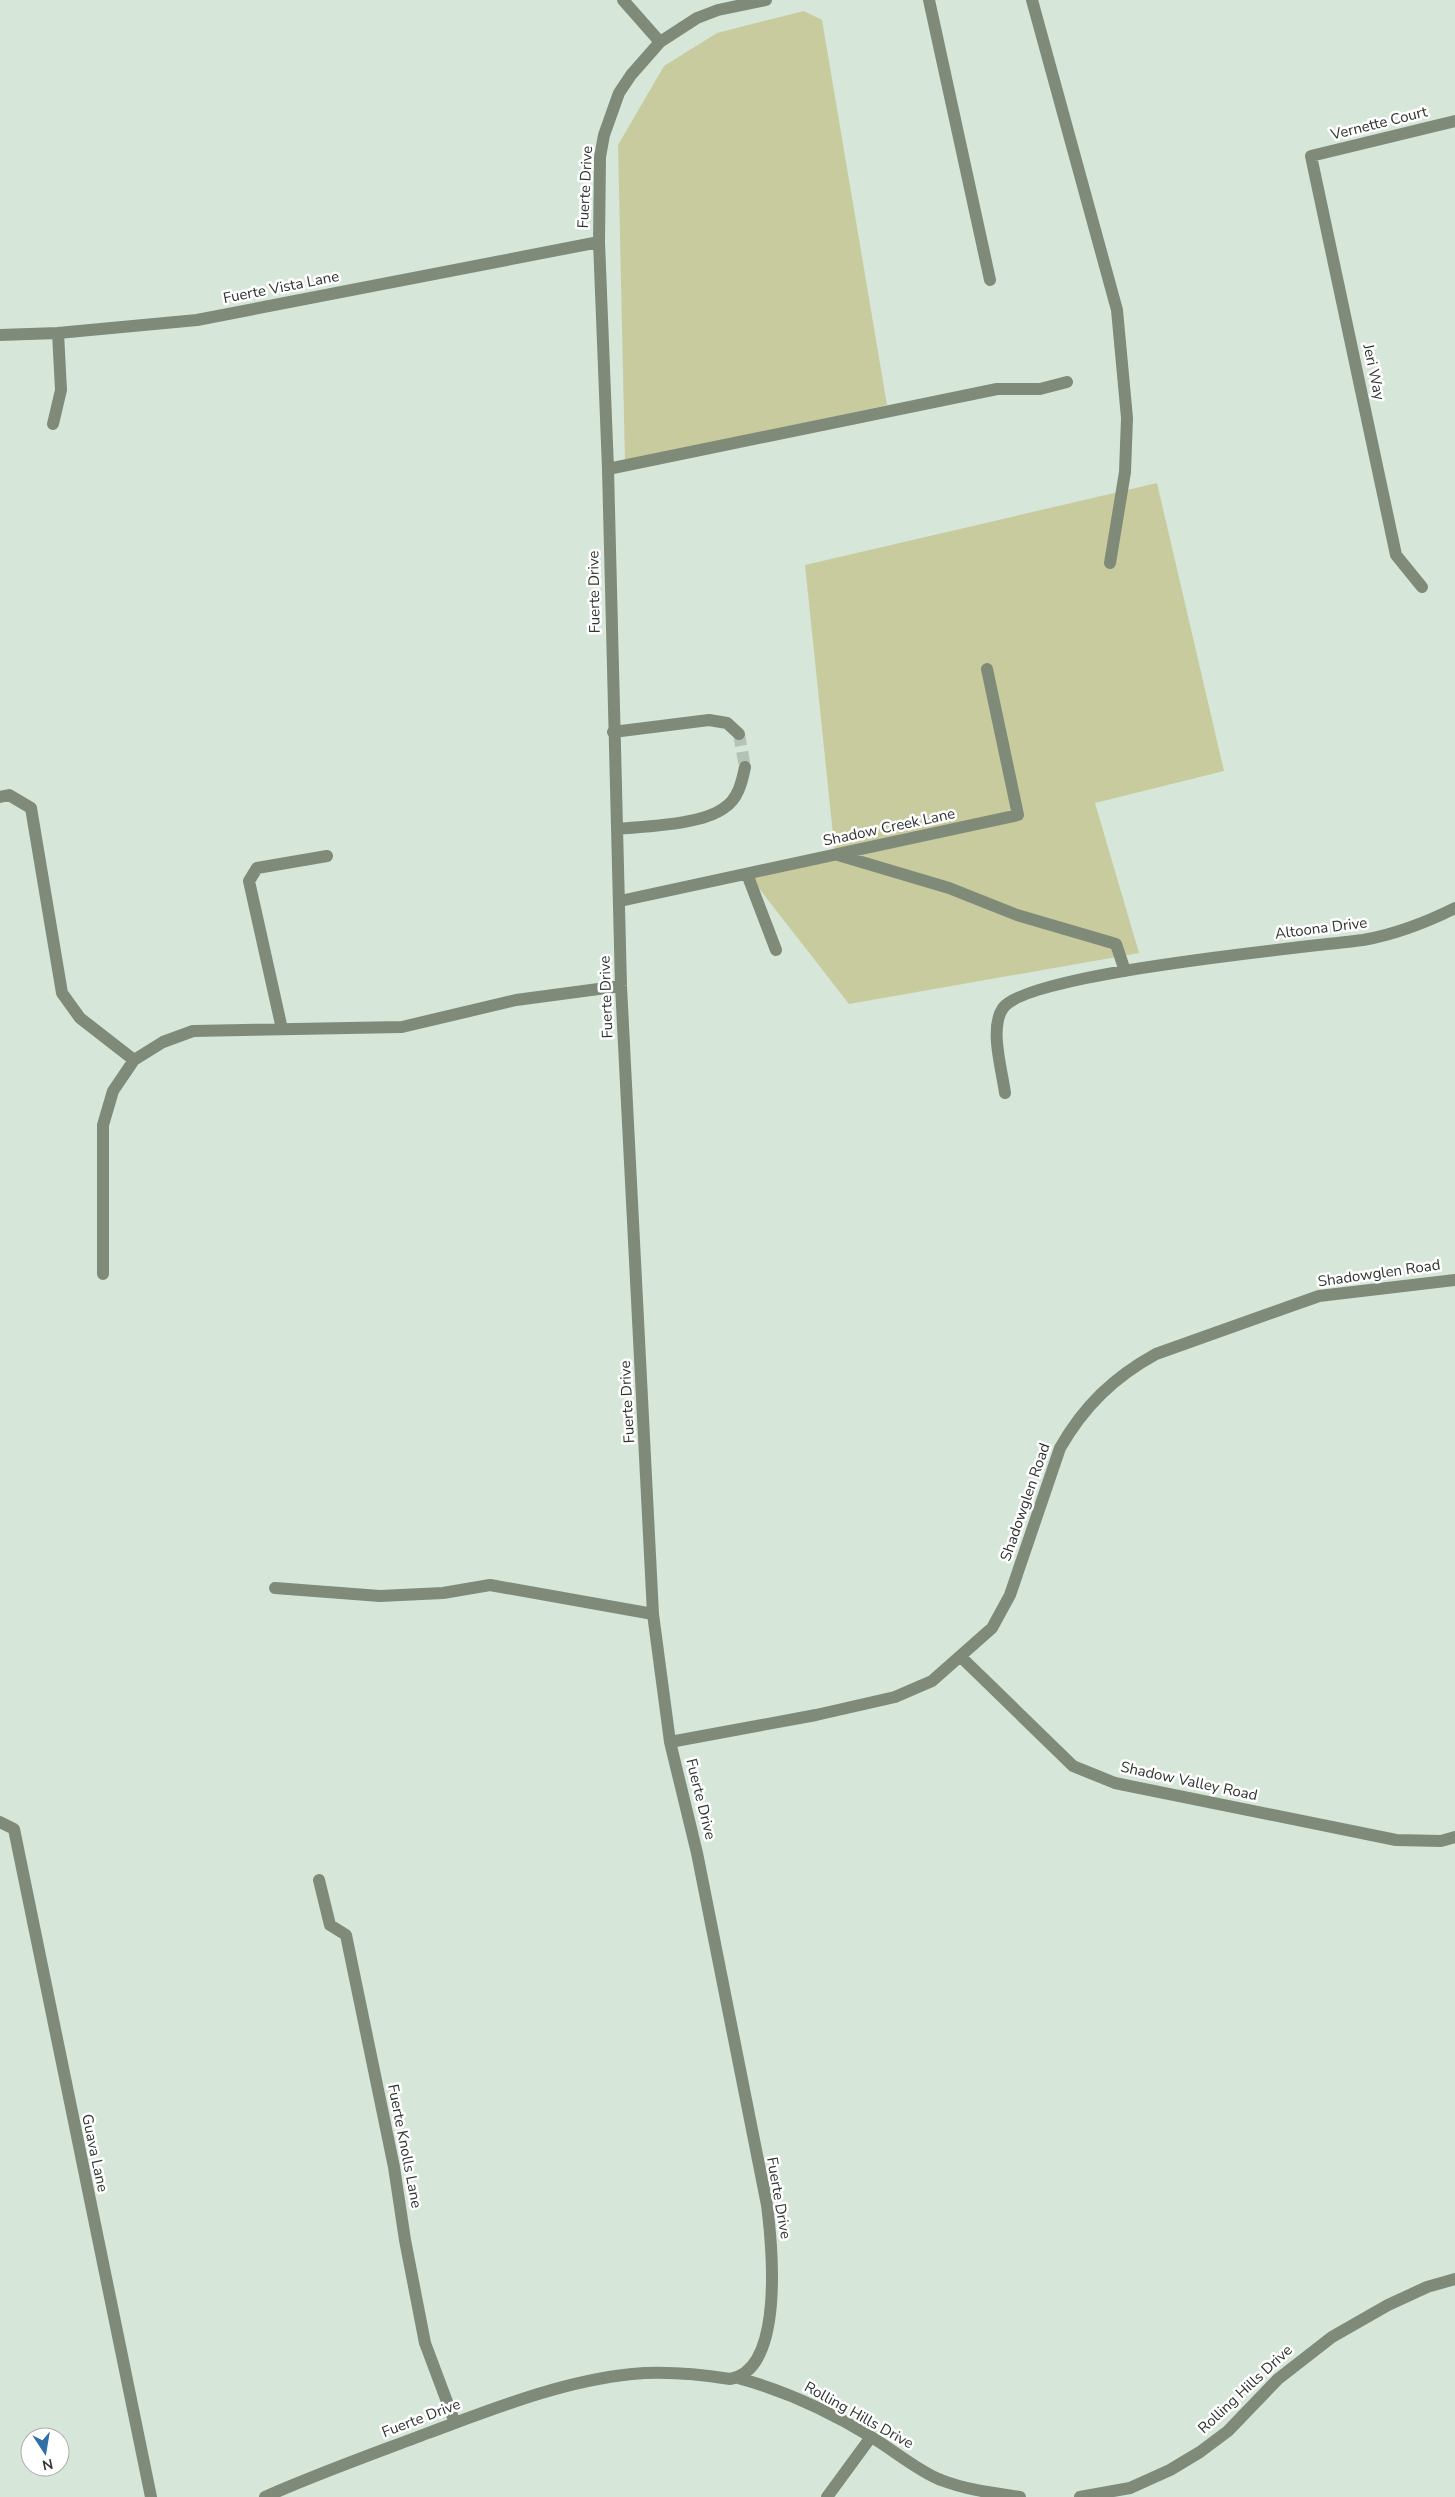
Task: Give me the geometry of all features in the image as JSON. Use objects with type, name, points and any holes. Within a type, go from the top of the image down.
[{"type":"street","points":[[623,0],[660,42]]},
{"type":"street","name":"Fuerte Drive","points":[[265,2497],[310,2477],[455,2423],[568,2386],[630,2374],[665,2372],[730,2379],[738,2378],[754,2366],[768,2330],[772,2282],[771,2241],[766,2205],[697,1853],[670,1742],[653,1614],[621,986],[620,901],[613,732],[608,469],[598,242],[600,156],[610,114],[631,75],[660,42],[698,18],[718,10],[766,0]]},
{"type":"street","points":[[929,0],[990,280]]},
{"type":"street","points":[[1032,0],[1117,310],[1126,418],[1125,472],[1110,563]]},
{"type":"street","name":"Vernette Court","points":[[1312,156],[1455,121]]},
{"type":"street","name":"Jeri Way","points":[[1312,156],[1396,554],[1422,588]]},
{"type":"street","name":"Fuerte Vista Lane","points":[[0,335],[58,333],[197,320],[598,242]]},
{"type":"street","points":[[53,424],[61,390],[58,333]]},
{"type":"street","points":[[608,469],[997,389],[1040,389],[1067,382]]},
{"type":"street","name":"Shadow Creek Lane","points":[[620,901],[1018,815],[987,669]]},
{"type":"street","points":[[613,732],[709,720],[727,723],[739,734]]},
{"type":"street","points":[[617,829],[691,820],[725,808],[741,787],[745,767]]},
{"type":"street","points":[[0,797],[9,795],[31,808],[62,992],[80,1018],[134,1060]]},
{"type":"street","points":[[836,855],[949,888],[1017,915],[1116,944],[1125,972]]},
{"type":"street","points":[[282,1029],[249,889],[249,881],[257,868],[327,856]]},
{"type":"street","points":[[747,874],[776,950]]},
{"type":"street","name":"Altoona Drive","points":[[1006,1093],[995,1026],[1004,1006],[1014,999],[1066,982],[1185,960],[1362,940],[1414,927],[1455,908]]},
{"type":"street","points":[[103,1274],[103,1125],[113,1091],[134,1060],[163,1042],[193,1031],[402,1027],[516,1000],[621,986]]},
{"type":"street","name":"Shadowglen Road","points":[[670,1742],[895,1697],[932,1681],[992,1628],[1010,1595],[1060,1448],[1082,1412],[1112,1382],[1156,1354],[1319,1296],[1455,1280]]},
{"type":"street","points":[[276,1588],[380,1596],[442,1594],[490,1585],[653,1614]]},
{"type":"street","name":"Shadow Valley Road","points":[[961,1657],[1073,1766],[1116,1783],[1396,1840],[1442,1840],[1455,1837]]},
{"type":"street","name":"Guava Lane","points":[[0,1822],[14,1829],[151,2497]]},
{"type":"street","name":"Fuerte Knolls Lane","points":[[320,1880],[330,1925],[346,1935],[394,2167],[405,2240],[426,2342],[455,2423]]},
{"type":"street","name":"Rolling Hills Drive","points":[[1080,2497],[1130,2488],[1185,2461],[1228,2431],[1278,2379],[1332,2337],[1388,2305],[1455,2279]]},
{"type":"street","name":"Rolling Hills Drive","points":[[738,2378],[774,2388],[823,2410],[872,2437],[940,2480],[978,2492],[1020,2497]]},
{"type":"street","points":[[827,2497],[872,2437]]},
{"type":"green space","points":[[804,11],[822,20],[887,405],[625,462],[618,145],[664,66],[717,33]]},
{"type":"green space","points":[[1157,483],[1224,771],[1095,803],[1139,953],[849,1004],[747,873],[835,854],[805,565]]},
{"type":"tunnel","points":[[739,734],[745,767]]}]
